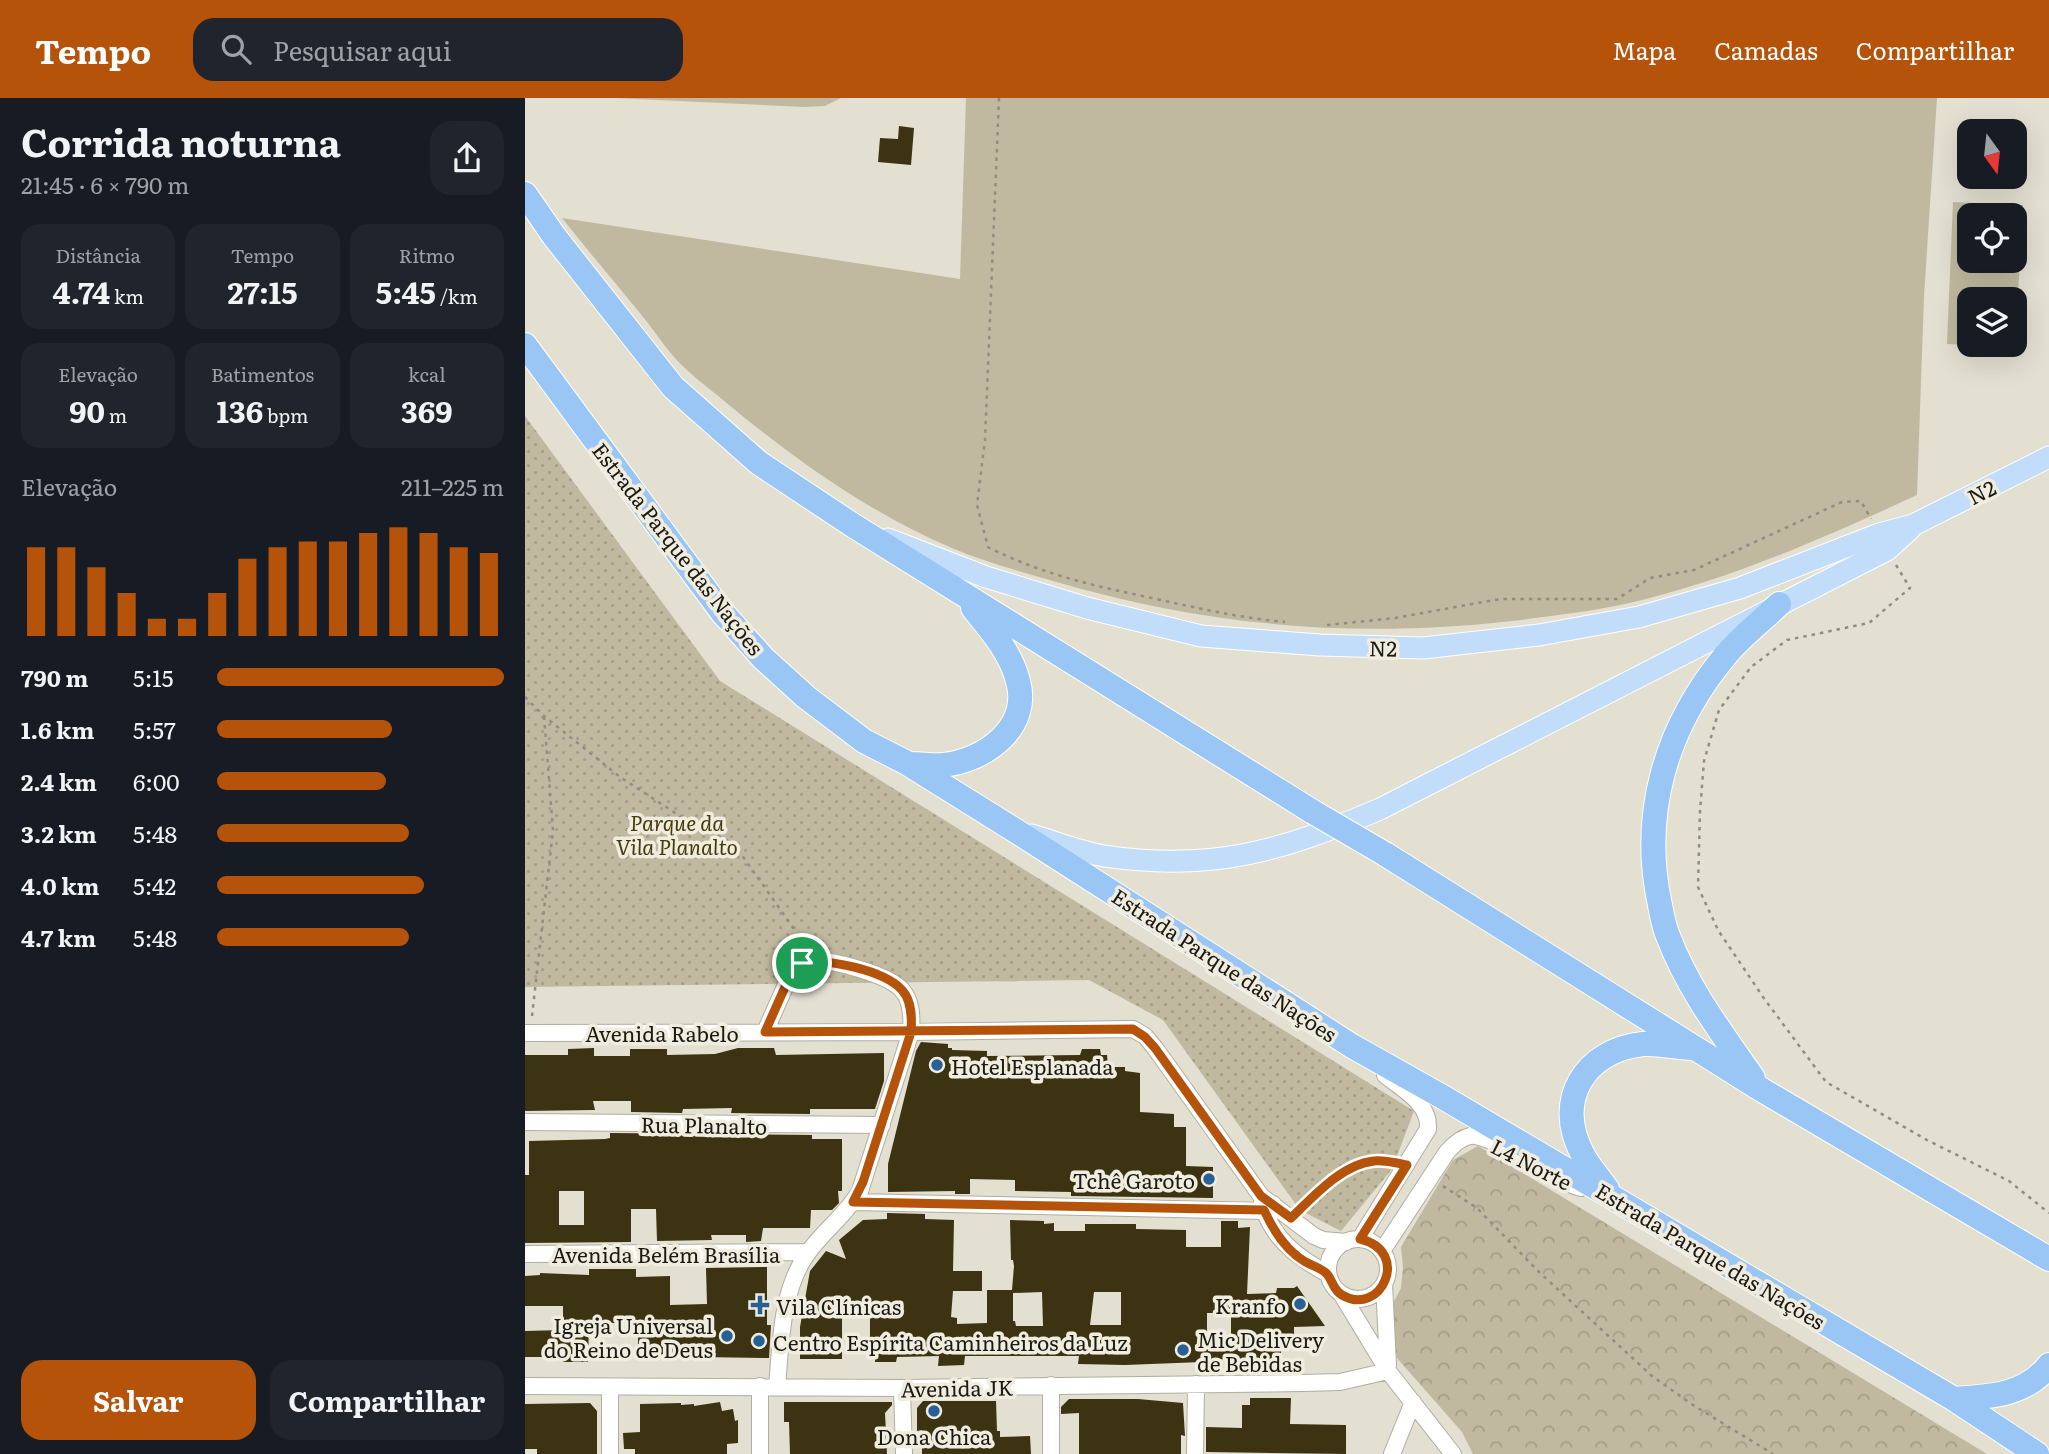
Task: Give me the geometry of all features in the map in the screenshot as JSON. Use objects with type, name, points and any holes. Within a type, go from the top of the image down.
[{"type":"highway","points":[[525,194],[554,236],[673,387],[759,463],[961,593],[1762,1090],[2047,1262]]},
{"type":"highway","points":[[525,216],[554,236]]},
{"type":"highway","name":"Estrada Parque das Nações","points":[[525,345],[722,612],[763,658],[864,741],[907,763],[1016,831],[1352,1046],[1954,1399],[2037,1454]]},
{"type":"highway","points":[[907,763],[944,765],[976,756],[1001,741],[1017,719],[1021,697],[1013,667],[996,637],[961,593]]},
{"type":"highway","points":[[1762,1090],[1694,992],[1666,933],[1656,887],[1654,823],[1660,781],[1679,729],[1696,694],[1726,654],[1779,604]]},
{"type":"highway","points":[[1614,1198],[1587,1161],[1576,1137],[1572,1106],[1581,1078],[1591,1065],[1603,1056],[1631,1046],[1646,1044],[1698,1049]]},
{"type":"highway","points":[[1954,1399],[1985,1397],[2014,1391],[2035,1380],[2049,1365]]},
{"type":"main road","name":"N2","points":[[854,526],[999,581],[1087,608],[1201,636],[1320,645],[1423,648],[1539,635],[1639,617],[1740,588],[1879,534],[1913,525],[2049,457]]},
{"type":"main road","name":"N2","points":[[1016,831],[1102,856],[1173,862],[1211,861],[1251,855],[1314,837],[1380,810],[1887,550],[1913,525]]},
{"type":"street","points":[[765,1032],[793,969],[802,963],[816,960],[876,973],[902,989],[912,1017],[911,1032],[863,1182],[853,1202],[808,1252],[795,1277],[786,1307],[777,1386]]},
{"type":"street","name":"Avenida Rabelo","points":[[528,1032],[1133,1029],[1155,1048],[1266,1203]]},
{"type":"street","points":[[1352,1046],[1418,1101],[1429,1122],[1426,1134],[1407,1165],[1353,1240],[1331,1255],[1328,1274],[1331,1284],[1342,1295],[1388,1370],[1453,1454]]},
{"type":"street","name":"Rua Planalto","points":[[525,1122],[882,1125]]},
{"type":"street","name":"L4 Norte","points":[[1382,1251],[1428,1178],[1453,1146],[1462,1139],[1473,1136],[1491,1142],[1559,1180],[1614,1198]]},
{"type":"street","points":[[853,1202],[1266,1203],[1323,1240],[1372,1243],[1382,1251],[1387,1264],[1384,1284],[1388,1370]]},
{"type":"street","points":[[1266,1203],[1273,1228],[1295,1255],[1328,1274]]},
{"type":"street","name":"Avenida Belém Brasília","points":[[525,1254],[808,1252]]},
{"type":"street","points":[[1342,1295],[1365,1299],[1376,1293],[1384,1284]]},
{"type":"street","name":"Avenida JK","points":[[525,1386],[902,1388],[1196,1384],[1340,1381],[1388,1370]]},
{"type":"street","points":[[1195,1454],[1196,1384]]},
{"type":"street","points":[[1051,1385],[1051,1454]]},
{"type":"street","points":[[760,1386],[760,1454]]},
{"type":"street","points":[[610,1388],[610,1454]]},
{"type":"street","points":[[902,1388],[904,1454]]},
{"type":"street","points":[[1392,1454],[1413,1402]]},
{"type":"path","points":[[525,697],[544,716],[620,777],[683,818],[734,844],[816,960]]},
{"type":"path","points":[[528,1032],[553,830],[544,716]]},
{"type":"path","points":[[1291,1218],[1356,1164],[1376,1160],[1407,1165]]},
{"type":"path","points":[[1428,1178],[1477,1208],[1539,1272],[1652,1376],[1693,1405],[1773,1454]]},
{"type":"green space","points":[[615,98],[841,98],[825,106],[804,107]]},
{"type":"green space","points":[[966,98],[1937,98],[1924,296],[1917,495],[1810,543],[1737,571],[1663,595],[1583,612],[1512,621],[1395,629],[1281,625],[1167,609],[1053,581],[964,553],[892,519],[835,484],[755,426],[682,365],[562,218],[960,279]]},
{"type":"green space","points":[[1953,202],[1976,203],[1957,203],[1957,273],[2019,273],[2018,287],[1957,287],[1957,344],[1947,344]]},
{"type":"green space","name":"Parque da Vila Planalto","points":[[525,416],[720,681],[1414,1111],[1392,1169],[1341,1231],[1300,1210],[1163,1020],[1089,980],[525,987]]},
{"type":"green space","points":[[1478,1146],[1987,1454],[1473,1454],[1462,1432],[1397,1358],[1391,1321],[1392,1305],[1401,1288],[1401,1247],[1453,1160]]},
{"type":"building","points":[[899,126],[914,128],[911,165],[878,162],[880,138],[898,139]]},
{"type":"building","points":[[921,1042],[948,1044],[948,1048],[952,1050],[987,1051],[987,1056],[1080,1055],[1082,1049],[1100,1049],[1101,1055],[1107,1055],[1108,1067],[1125,1067],[1125,1071],[1140,1073],[1140,1112],[1174,1114],[1174,1127],[1186,1127],[1186,1166],[1213,1167],[1213,1198],[1071,1196],[1071,1192],[1015,1191],[1015,1180],[970,1179],[970,1194],[955,1194],[955,1191],[888,1192],[888,1164],[916,1051]]},
{"type":"building","points":[[594,1048],[594,1056],[630,1056],[630,1049],[667,1049],[667,1055],[715,1054],[738,1048],[774,1048],[776,1055],[884,1053],[884,1081],[875,1109],[810,1109],[810,1114],[731,1113],[732,1108],[683,1109],[682,1113],[631,1112],[631,1101],[593,1101],[595,1110],[525,1111],[525,1055],[568,1055],[568,1049]]},
{"type":"building","points":[[610,1133],[812,1135],[812,1139],[842,1139],[842,1191],[838,1191],[839,1203],[832,1210],[811,1210],[810,1228],[763,1228],[761,1241],[746,1242],[746,1235],[711,1235],[712,1240],[657,1241],[656,1209],[631,1209],[631,1242],[525,1243],[525,1175],[529,1175],[529,1141],[610,1138]],"holes":[[[559,1191],[584,1191],[584,1225],[559,1225]]]},
{"type":"building","points":[[887,1213],[925,1214],[925,1219],[954,1220],[953,1271],[982,1271],[982,1291],[953,1291],[951,1317],[957,1318],[957,1324],[987,1323],[987,1290],[1012,1290],[1014,1266],[1011,1260],[1010,1220],[1054,1223],[1054,1231],[1085,1231],[1085,1224],[1136,1224],[1136,1229],[1186,1230],[1186,1247],[1221,1247],[1221,1221],[1238,1221],[1238,1228],[1250,1227],[1247,1294],[1276,1293],[1277,1288],[1297,1286],[1325,1326],[1294,1327],[1294,1341],[1281,1342],[1281,1360],[1202,1359],[1202,1362],[1125,1365],[1078,1364],[1079,1356],[965,1356],[964,1365],[938,1366],[939,1356],[897,1357],[896,1362],[875,1362],[875,1338],[870,1338],[870,1316],[842,1313],[842,1359],[800,1359],[800,1327],[810,1271],[826,1251],[846,1259],[839,1240],[863,1220],[887,1219]],"holes":[[[1042,1292],[1043,1326],[1016,1326],[1013,1321],[1013,1293]],[[1094,1292],[1121,1292],[1121,1325],[1090,1325]],[[1207,1313],[1231,1313],[1231,1340],[1207,1340]]]},
{"type":"building","points":[[767,1267],[767,1325],[771,1325],[769,1358],[638,1356],[638,1323],[589,1323],[588,1362],[563,1362],[563,1357],[525,1357],[525,1331],[563,1330],[563,1306],[525,1306],[525,1276],[540,1273],[589,1275],[589,1269],[636,1269],[636,1277],[670,1276],[670,1305],[707,1304],[706,1268]]},
{"type":"building","points":[[1250,1398],[1291,1398],[1290,1424],[1346,1425],[1346,1454],[1206,1452],[1206,1427],[1242,1428],[1242,1405],[1250,1405]]},
{"type":"building","points":[[1069,1399],[1138,1399],[1183,1403],[1185,1436],[1181,1435],[1181,1454],[1079,1454],[1079,1413],[1061,1414],[1061,1407]]},
{"type":"building","points":[[923,1401],[996,1401],[997,1431],[1000,1431],[1000,1437],[1030,1436],[1031,1454],[922,1454],[922,1430],[917,1431],[917,1408]]},
{"type":"building","points":[[720,1402],[722,1411],[733,1409],[735,1421],[738,1420],[738,1443],[727,1444],[727,1454],[635,1454],[635,1449],[624,1449],[623,1433],[640,1432],[640,1404],[681,1403],[694,1406]]},
{"type":"building","points":[[784,1402],[892,1402],[885,1413],[887,1454],[790,1454],[789,1422],[784,1422]]},
{"type":"building","points":[[590,1403],[597,1411],[597,1454],[537,1454],[537,1449],[525,1449],[525,1404]]},
{"type":"place","name":"Hotel Esplanada","points":[[937,1065]]},
{"type":"place","name":"Tchê Garoto","points":[[1209,1179]]},
{"type":"place","name":"Kranfo","points":[[1300,1304]]},
{"type":"place","name":"Vila Clínicas","points":[[760,1305]]},
{"type":"place","name":"Igreja Universal do Reino de Deus","points":[[727,1336]]},
{"type":"place","name":"Centro Espírita Caminheiros da Luz","points":[[759,1341]]},
{"type":"place","name":"Mic Delivery de Bebidas","points":[[1183,1350]]},
{"type":"place","name":"Dona Chica","points":[[934,1411]]},
{"type":"route","points":[[802,963],[793,969],[765,1032],[911,1032],[1133,1029],[1155,1048],[1261,1196],[1291,1218],[1356,1164],[1376,1160],[1407,1165],[1360,1239],[1372,1243],[1382,1251],[1388,1271],[1384,1284],[1376,1293],[1365,1299],[1342,1295],[1331,1284],[1328,1274],[1295,1255],[1273,1228],[1264,1210],[853,1202],[860,1191],[882,1125],[911,1032],[912,1017],[902,989],[876,973],[816,960],[802,963]]}]
